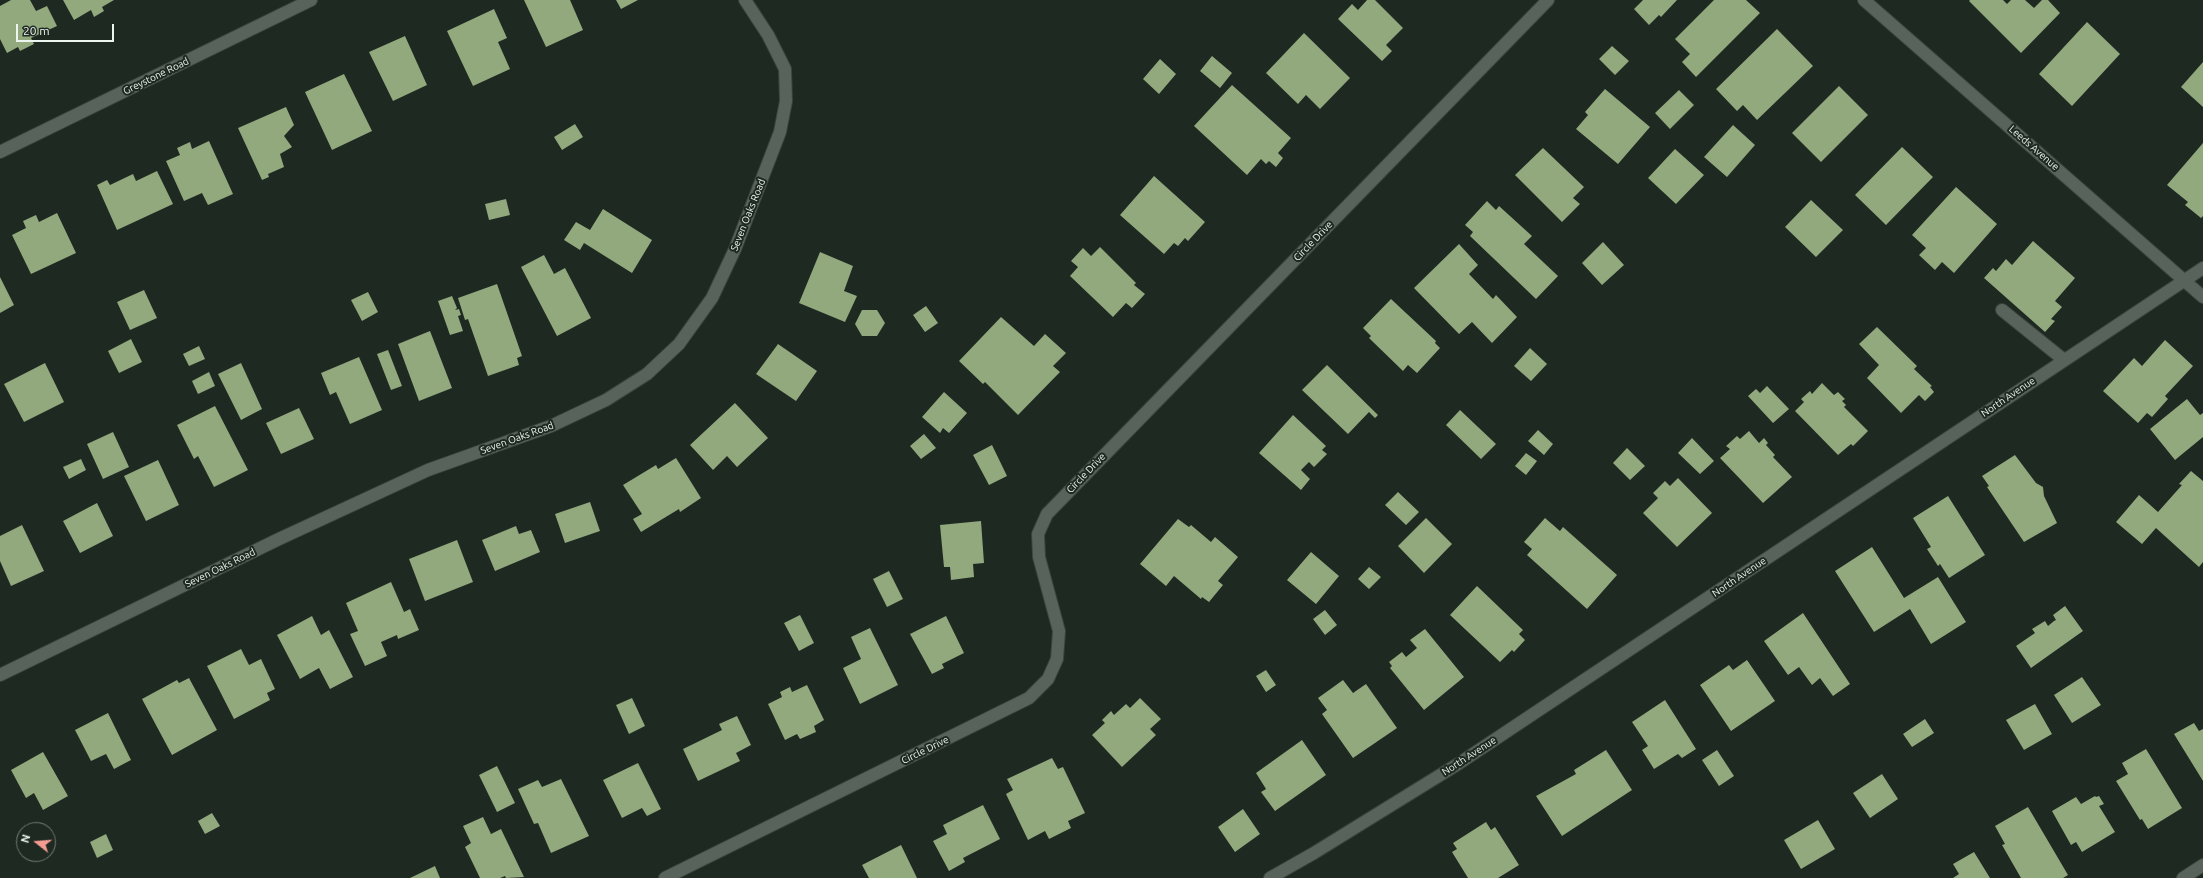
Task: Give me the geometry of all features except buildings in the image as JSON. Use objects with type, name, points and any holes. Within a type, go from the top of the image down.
[{"type":"street","name":"Greystone Road","points":[[0,152],[311,0]]},
{"type":"street","name":"Seven Oaks Road","points":[[0,675],[279,539],[428,470],[552,426],[606,400],[648,374],[679,344],[712,298],[735,250],[780,132],[786,101],[785,69],[768,35],[745,0]]},
{"type":"street","name":"Circle Drive","points":[[665,878],[1029,698],[1048,679],[1057,659],[1060,631],[1039,557],[1038,534],[1047,514],[1548,0]]},
{"type":"street","name":"Leeds Avenue","points":[[1864,0],[2203,297]]},
{"type":"street","name":"North Avenue","points":[[1270,878],[1314,853],[1458,764],[2203,268]]},
{"type":"street","points":[[2002,310],[2064,360]]},
{"type":"street","points":[[2183,878],[2203,866]]}]
